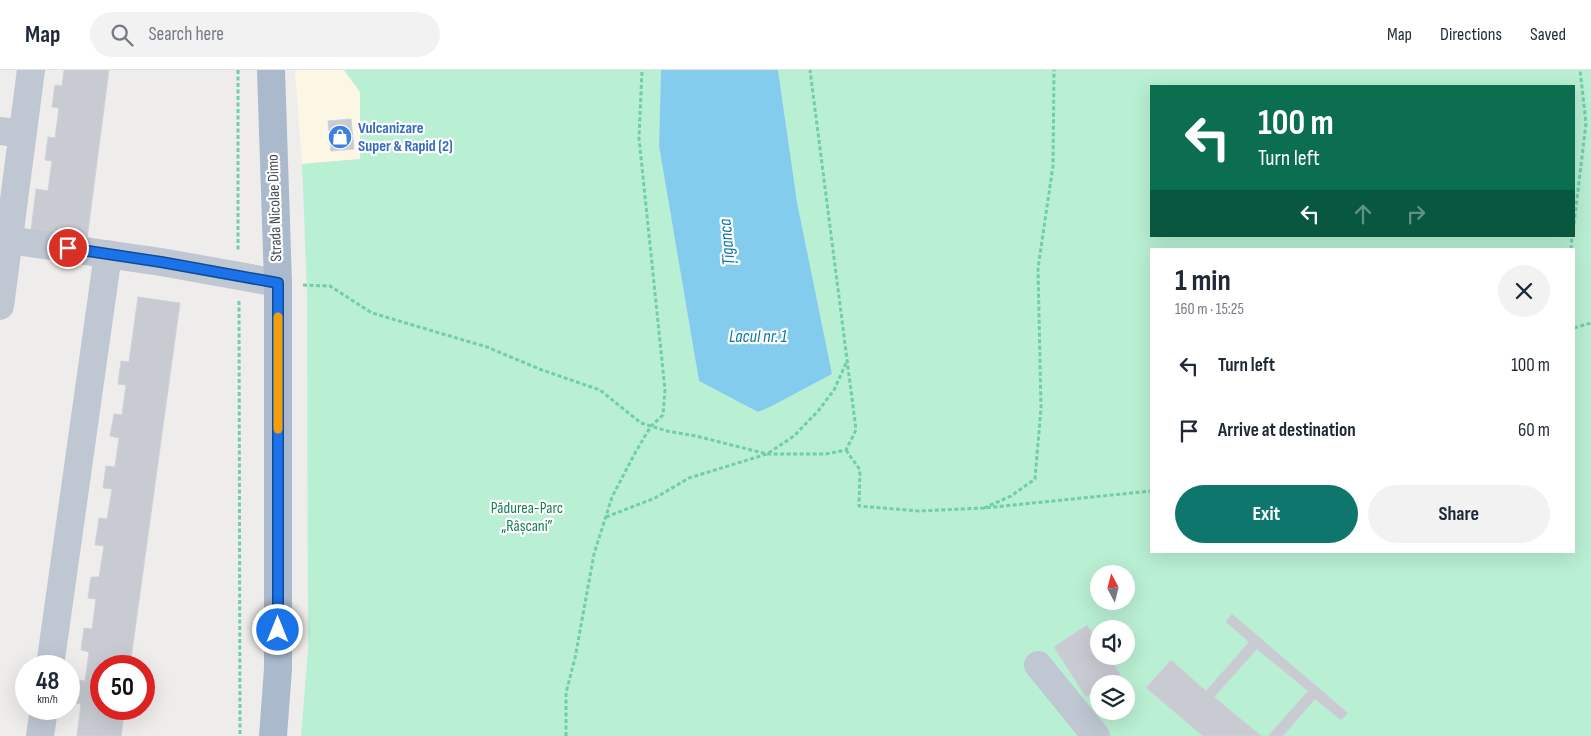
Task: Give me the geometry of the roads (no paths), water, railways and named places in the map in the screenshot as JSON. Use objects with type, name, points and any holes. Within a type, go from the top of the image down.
[{"type":"main road","name":"Strada Nicolae Dimo","points":[[271,70],[278,283],[278,669],[273,736]]},
{"type":"lane","points":[[0,306],[9,240],[11,135],[31,70]]},
{"type":"lane","points":[[9,240],[161,262],[278,283]]},
{"type":"lane","points":[[52,655],[108,254]]},
{"type":"lane","points":[[1038,665],[1096,736]]},
{"type":"lane","points":[[40,736],[42,720]]},
{"type":"water","name":"Lacul nr. 1","points":[[661,70],[778,70],[797,202],[832,374],[758,412],[699,381],[659,146]]},
{"type":"place","name":"Vulcanizare Super & Rapid (2)","points":[[340,137]]},
{"type":"water label","name":"Țîganca","points":[[727,242]]},
{"type":"park label","name":"Pădurea-Parc „Râșcani”","points":[[527,517]]}]
